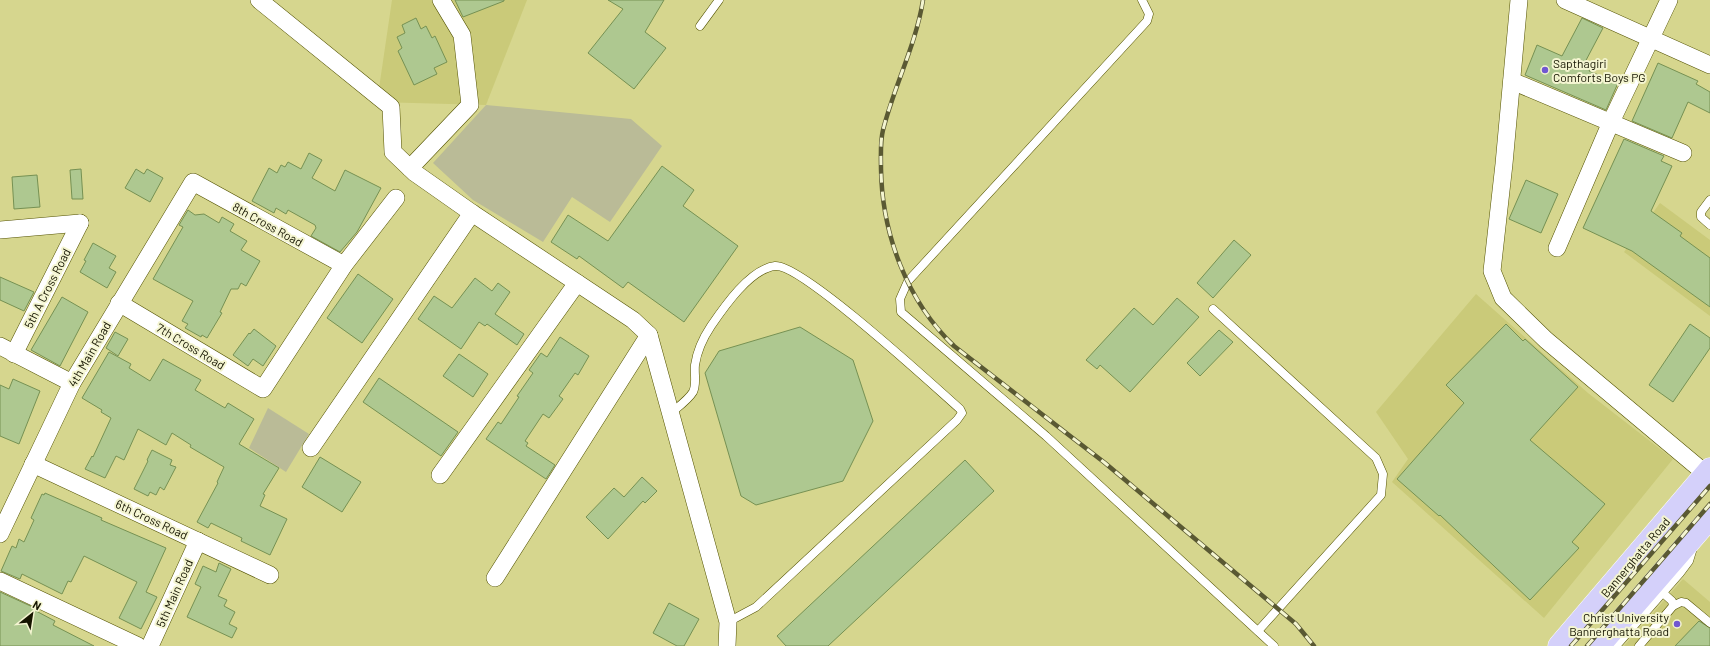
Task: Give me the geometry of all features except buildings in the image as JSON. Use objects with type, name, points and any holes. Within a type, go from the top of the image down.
[{"type":"main road","name":"Bannerghatta Road","points":[[1559,646],[1708,471]]},
{"type":"main road","points":[[1599,646],[1710,518]]},
{"type":"street","points":[[259,0],[391,107],[393,152],[410,168],[472,214],[632,320],[649,335],[728,622],[727,646]]},
{"type":"street","points":[[410,168],[470,104],[462,35],[441,0]]},
{"type":"street","points":[[1519,0],[1492,271],[1503,298],[1546,340],[1708,471]]},
{"type":"street","points":[[1565,0],[1710,65]]},
{"type":"street","points":[[1557,248],[1611,122],[1669,0]]},
{"type":"street","points":[[1512,81],[1683,153]]},
{"type":"street","name":"8th Cross Road","points":[[193,182],[344,265]]},
{"type":"street","name":"4th Main Road","points":[[0,534],[72,383],[193,182]]},
{"type":"street","points":[[344,265],[396,198]]},
{"type":"street","points":[[311,448],[472,214]]},
{"type":"street","name":"5th A Cross Road","points":[[0,230],[80,223],[7,350]]},
{"type":"street","name":"7th Cross Road","points":[[119,303],[263,389],[344,265]]},
{"type":"street","points":[[440,476],[577,283]]},
{"type":"street","points":[[495,578],[649,335]]},
{"type":"street","points":[[7,350],[72,383]]},
{"type":"street","name":"6th Cross Road","points":[[33,464],[270,575]]},
{"type":"street","name":"5th Main Road","points":[[150,646],[198,541]]},
{"type":"street","points":[[0,581],[138,646]]},
{"type":"lane","points":[[700,26],[719,0]]},
{"type":"lane","points":[[1142,0],[1149,14],[1147,21],[908,281],[900,299],[901,312],[1046,436],[1274,646]]},
{"type":"lane","points":[[1710,200],[1701,212],[1701,217],[1710,224]]},
{"type":"lane","points":[[671,413],[692,393],[695,386],[695,367],[698,351],[708,330],[727,302],[760,270],[776,266],[786,268],[813,284],[873,333],[960,409],[962,413],[957,420],[756,607],[728,622]]},
{"type":"lane","points":[[1213,309],[1376,458],[1383,474],[1381,495],[1258,632]]},
{"type":"lane","points":[[1616,646],[1664,592],[1689,561],[1692,555],[1692,539]]},
{"type":"lane","points":[[1664,592],[1672,601],[1673,606]]},
{"type":"lane","points":[[1639,646],[1673,606],[1681,602],[1686,603],[1710,623]]},
{"type":"shaded area","points":[[392,0],[527,0],[486,105],[377,102]]},
{"type":"shaded area","points":[[1660,203],[1710,240],[1710,316],[1624,252]]},
{"type":"shaded area","points":[[1476,294],[1588,393],[1673,459],[1544,618],[1392,482],[1408,459],[1376,412]]},
{"type":"shaded area","name":"Christ University Bannerghatta Road","points":[[1683,579],[1710,602],[1710,646],[1624,646]]},
{"type":"green space","points":[[486,105],[631,119],[662,146],[610,222],[572,197],[543,242],[473,200],[433,163]]},
{"type":"green space","points":[[268,408],[309,434],[286,472],[249,448]]},
{"type":"railway","points":[[923,0],[920,17],[893,97],[881,139],[882,193],[886,218],[900,265],[923,308],[937,328],[954,346],[1105,463],[1296,624],[1314,646]]},
{"type":"railway","points":[[1571,646],[1710,486]]},
{"type":"railway","points":[[1587,646],[1710,504]]},
{"type":"place","name":"Sapthagiri Comforts Boys PG","points":[[1545,70]]},
{"type":"place","name":"Christ University Bannerghatta Road","points":[[1677,624]]}]
